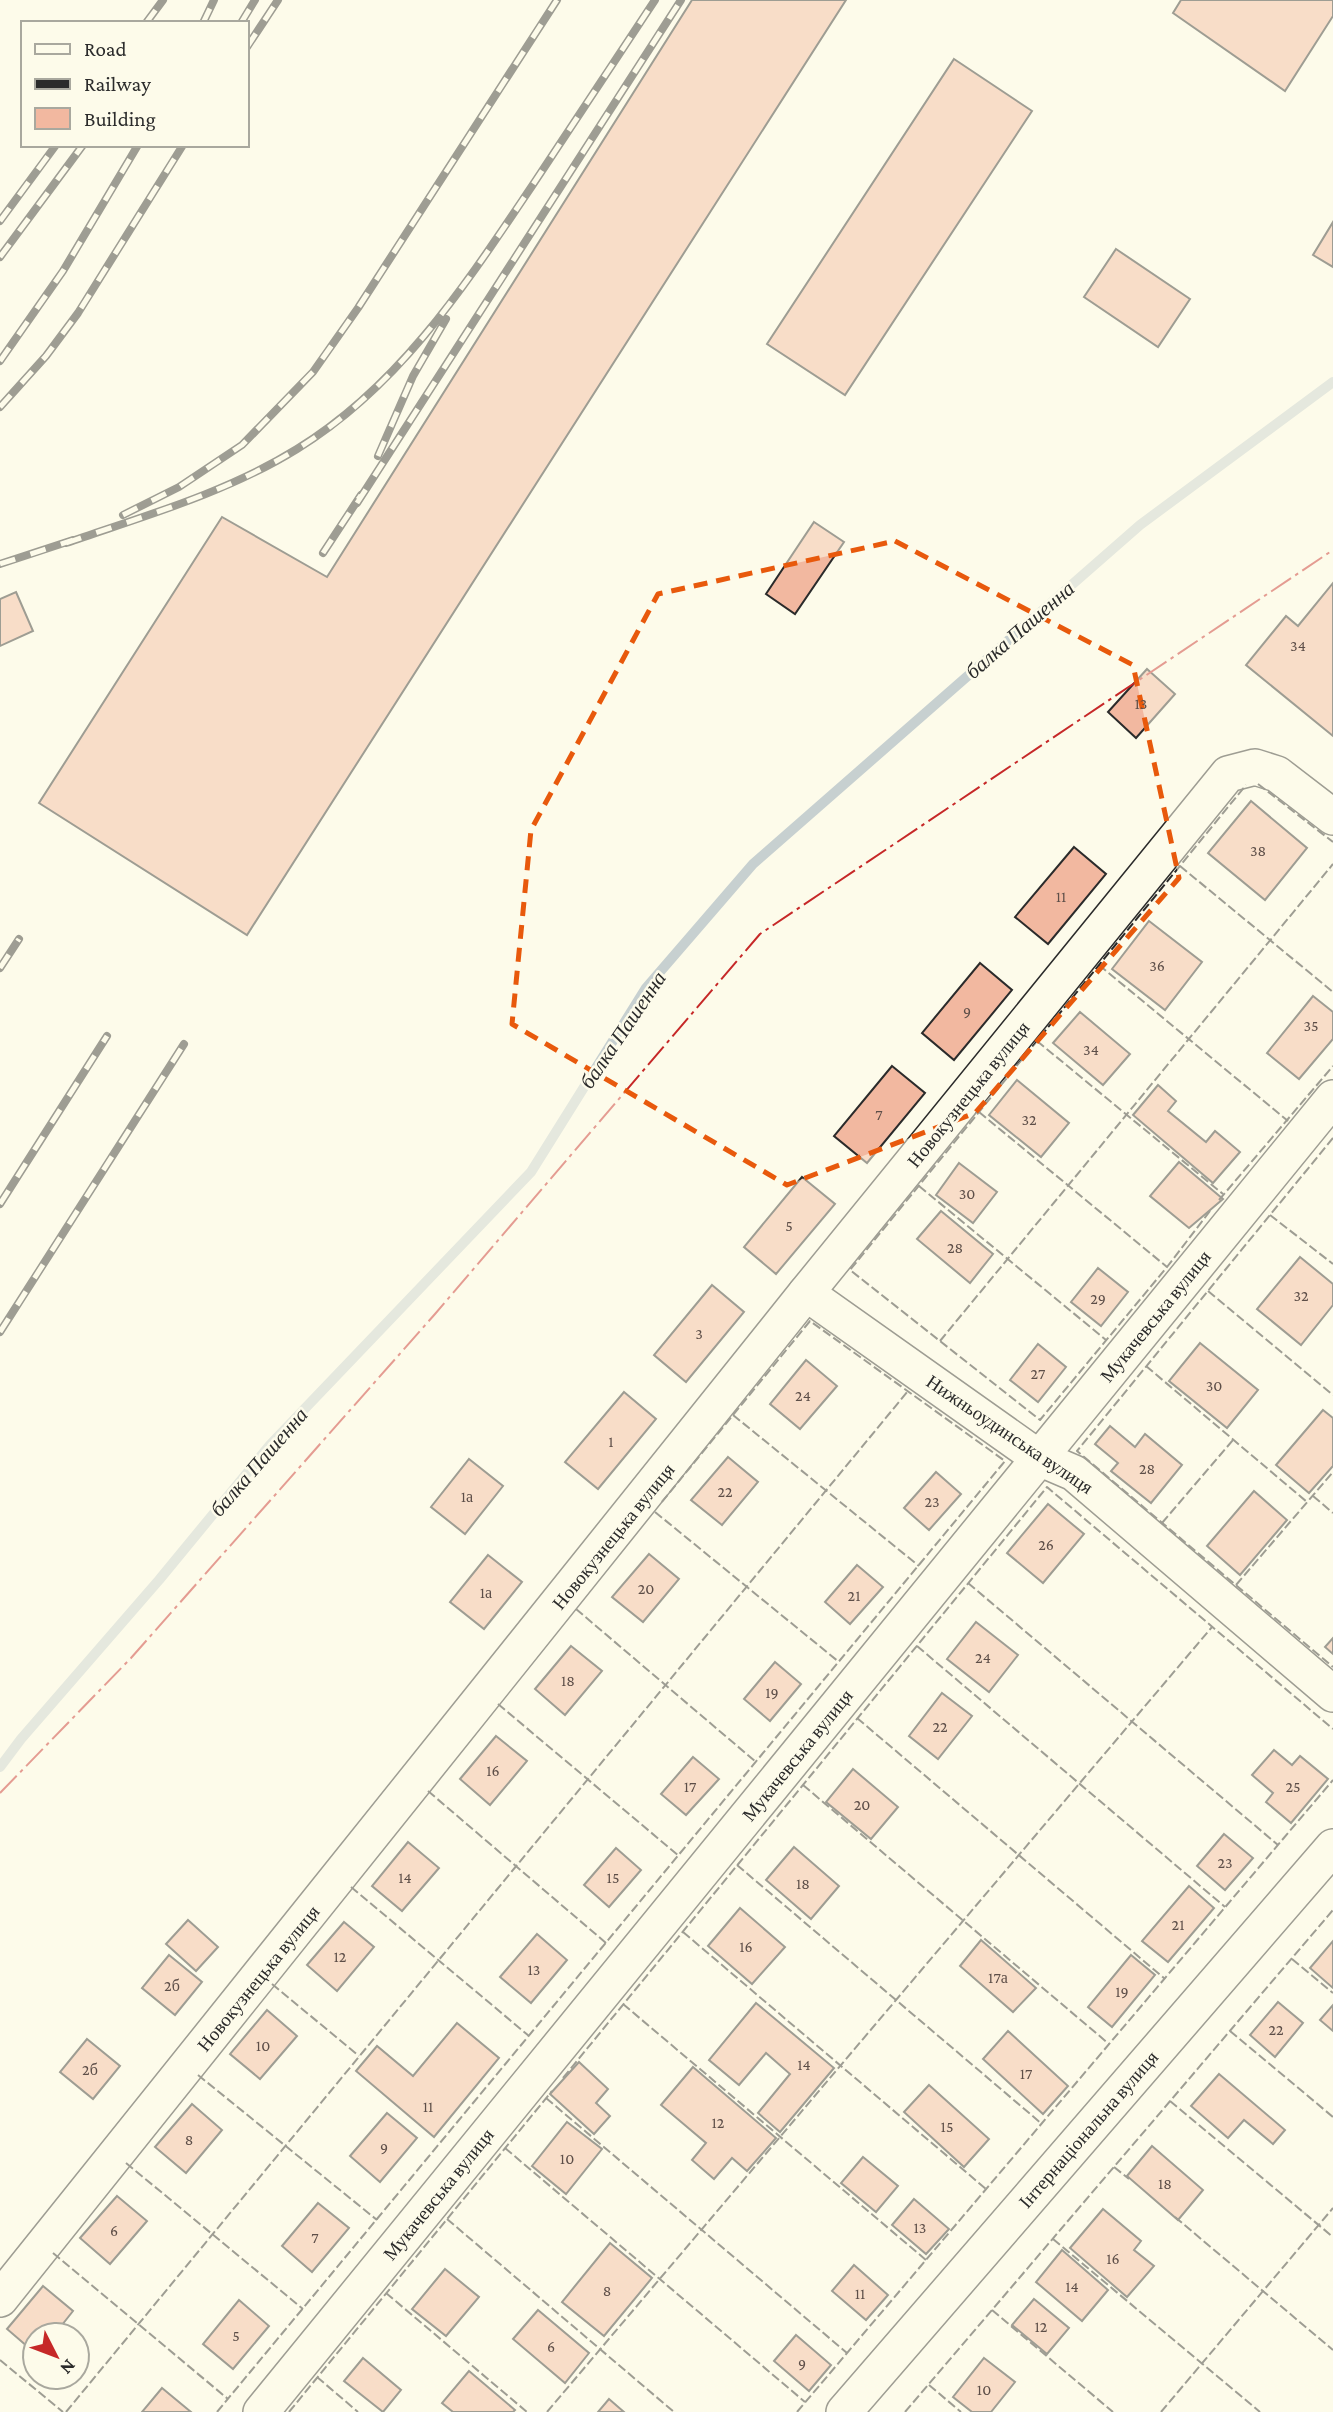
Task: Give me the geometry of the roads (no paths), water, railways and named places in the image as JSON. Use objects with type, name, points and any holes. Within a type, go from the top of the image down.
[{"type":"street","name":"Новокузнецька вулиця","points":[[0,2298],[806,1293],[1228,775],[1255,767],[1277,774],[1333,817]]},
{"type":"street","name":"Мукачевська вулиця","points":[[261,2412],[1333,1098]]},
{"type":"street","name":"Нижньоудинська вулиця","points":[[806,1293],[1039,1458],[1074,1473],[1333,1694]]},
{"type":"street","name":"Інтернаціональна вулиця","points":[[844,2412],[1333,1847]]},
{"type":"waterway","name":"балка Пашенна","points":[[0,1767],[270,1445],[531,1172],[646,988],[753,864],[1140,525],[1333,382]]},
{"type":"railway","points":[[147,21],[163,0]]},
{"type":"railway","points":[[204,21],[214,0]]},
{"type":"railway","points":[[242,21],[255,0]]},
{"type":"railway","points":[[248,45],[278,0]]},
{"type":"railway","points":[[123,515],[179,487],[242,445],[313,372],[358,308],[557,0]]},
{"type":"railway","points":[[66,543],[213,491],[270,465],[334,424],[368,395],[399,364],[456,296],[655,0]]},
{"type":"railway","points":[[357,503],[681,0]]},
{"type":"railway","points":[[0,221],[55,147]]},
{"type":"railway","points":[[0,257],[82,147]]},
{"type":"railway","points":[[0,361],[63,271],[137,147]]},
{"type":"railway","points":[[0,407],[46,356],[78,313],[182,147]]},
{"type":"railway","points":[[378,456],[413,376],[446,319]]},
{"type":"railway","points":[[323,553],[361,495]]},
{"type":"railway","points":[[0,564],[73,540]]},
{"type":"railway","points":[[0,968],[19,939]]},
{"type":"railway","points":[[0,1204],[107,1036]]},
{"type":"railway","points":[[0,1332],[184,1044]]}]
